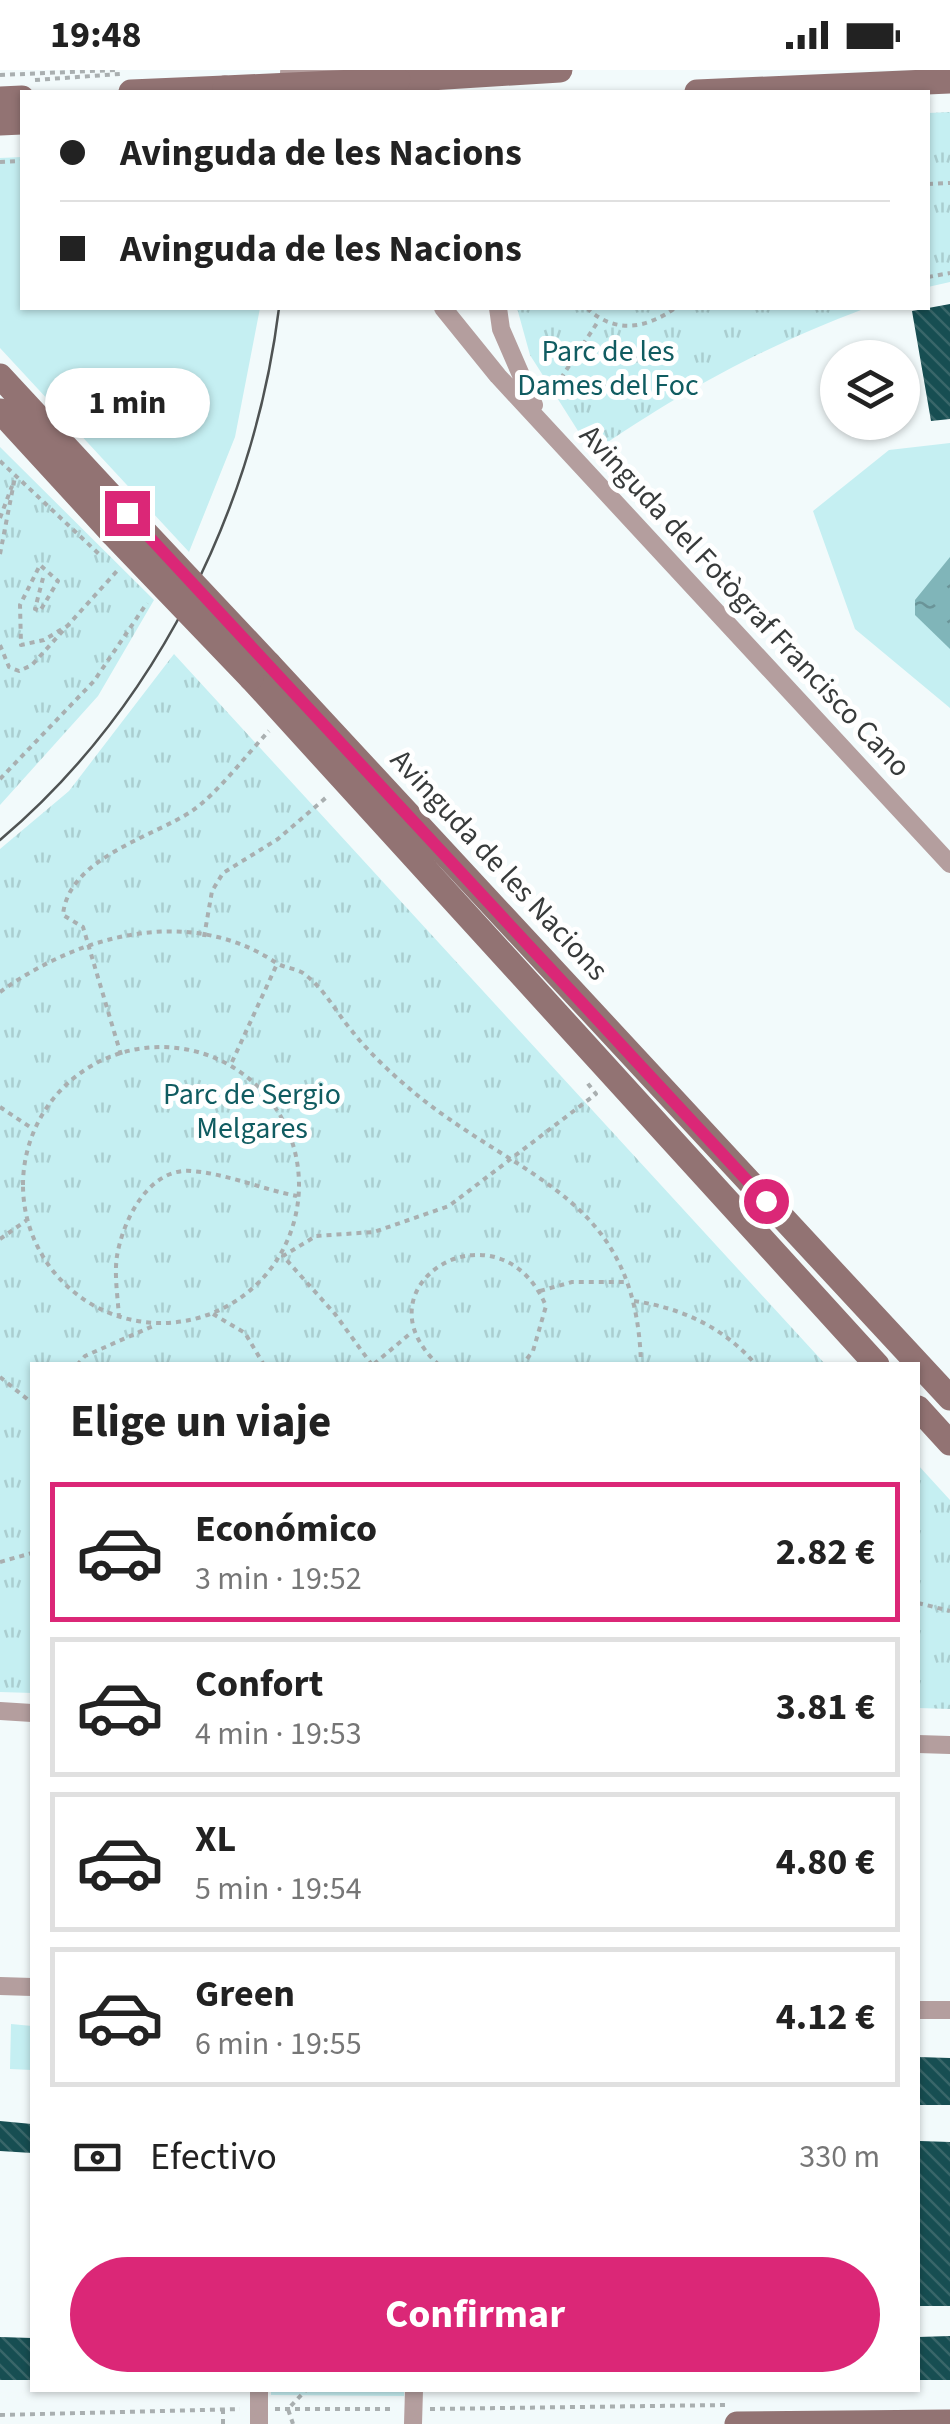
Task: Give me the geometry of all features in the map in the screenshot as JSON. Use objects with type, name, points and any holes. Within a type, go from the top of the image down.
[{"type":"street","points":[[225,88],[250,75],[338,70]]},
{"type":"street","points":[[130,83],[225,88],[560,70]]},
{"type":"street","points":[[763,90],[950,81]]},
{"type":"street","name":"Avinguda del Fotògraf Francisco Cano","points":[[445,310],[498,376],[950,864]]},
{"type":"street","name":"Avinguda del Fotògraf Francisco Cano","points":[[498,310],[500,330],[540,419]]},
{"type":"street","name":"Avinguda de les Nacions","points":[[0,376],[119,523]]},
{"type":"street","name":"Avinguda de les Nacions","points":[[0,411],[119,523],[916,1362]]},
{"type":"street","name":"Avinguda de les Nacions","points":[[260,671],[874,1362]]},
{"type":"street","name":"Avinguda de les Nacions","points":[[920,1366],[950,1398]]},
{"type":"street","points":[[920,1410],[950,1443]]},
{"type":"street","points":[[0,1712],[30,1712]]},
{"type":"street","points":[[920,1744],[950,1745]]},
{"type":"street","points":[[0,1986],[30,1987]]},
{"type":"street","points":[[920,2010],[950,2010]]},
{"type":"street","points":[[731,2415],[950,2422]]},
{"type":"path","points":[[0,75],[116,70]]},
{"type":"path","points":[[0,82],[130,83]]},
{"type":"path","points":[[589,310],[599,320],[639,327],[671,310]]},
{"type":"path","points":[[547,399],[599,320]]},
{"type":"path","points":[[0,462],[127,581]]},
{"type":"path","points":[[0,518],[15,477]]},
{"type":"path","points":[[0,554],[15,477]]},
{"type":"path","points":[[43,578],[35,600],[35,609],[40,612],[58,582],[40,565],[20,605],[21,645],[44,640],[72,623]]},
{"type":"path","points":[[0,645],[10,667],[18,671],[32,665],[117,571]]},
{"type":"path","points":[[0,779],[94,681],[148,601],[137,591]]},
{"type":"path","points":[[120,1055],[82,927],[63,915],[64,901],[78,881],[151,829],[192,810],[270,730]]},
{"type":"path","points":[[204,937],[212,891],[223,873],[278,839],[330,794]]},
{"type":"path","points":[[0,992],[42,962],[144,930],[204,937],[264,952],[277,964],[302,972],[332,1002],[350,1030],[417,1095],[480,1141],[515,1159],[593,1221],[630,1282],[640,1362]]},
{"type":"path","points":[[232,1062],[277,964]]},
{"type":"path","points":[[283,1256],[296,1196],[296,1160],[276,1107],[232,1062],[186,1048],[136,1047],[82,1069],[53,1095],[30,1127],[28,1220],[41,1256],[74,1289],[119,1318],[154,1326],[178,1325],[241,1300],[283,1256],[316,1236],[374,1232],[448,1206],[596,1094]]},
{"type":"path","points":[[0,1107],[30,1127]]},
{"type":"path","points":[[119,1318],[117,1258],[124,1229],[136,1205],[159,1179],[187,1170],[296,1196]]},
{"type":"path","points":[[0,1239],[28,1220]]},
{"type":"path","points":[[435,1362],[420,1348],[412,1332],[411,1301],[426,1276],[456,1258],[484,1253],[520,1267],[540,1291],[546,1306],[533,1351],[524,1362]]},
{"type":"path","points":[[283,1256],[335,1314],[370,1362]]},
{"type":"path","points":[[540,1291],[572,1282],[630,1282]]},
{"type":"path","points":[[634,1301],[670,1306],[731,1338],[753,1362]]},
{"type":"path","points":[[213,1314],[245,1333],[262,1362]]},
{"type":"path","points":[[79,1362],[154,1326]]},
{"type":"path","points":[[376,1362],[412,1332]]},
{"type":"path","points":[[0,1377],[30,1401]]},
{"type":"path","points":[[0,1562],[30,1554]]},
{"type":"path","points":[[920,1604],[950,1611]]},
{"type":"path","points":[[288,2409],[304,2392]]},
{"type":"path","points":[[0,2415],[414,2408],[731,2415]]},
{"type":"path","points":[[223,2409],[223,2424]]},
{"type":"path","points":[[288,2409],[293,2424]]},
{"type":"green space","points":[[950,112],[950,282],[930,287],[930,113]]},
{"type":"green space","points":[[20,157],[20,310],[260,310],[235,437],[189,552],[0,348],[0,158]]},
{"type":"green space","name":"Parc de les Dames del Foc","points":[[518,310],[861,310],[724,372],[592,453],[530,355]]},
{"type":"green space","points":[[950,443],[950,708],[855,629],[813,511],[889,450]]},
{"type":"green space","points":[[0,447],[154,600],[98,696],[0,805]]},
{"type":"green space","name":"Parc de Sergio Melgares","points":[[174,654],[823,1362],[30,1362],[30,1693],[0,1692],[0,849],[69,791]]},
{"type":"green space","points":[[920,1467],[950,1500],[950,1709],[920,1708]]},
{"type":"green space","points":[[11,2024],[30,2026],[30,2070],[10,2069]]},
{"type":"green space","points":[[271,2392],[404,2392],[404,2396]]},
{"type":"water","points":[[950,557],[950,649],[915,615],[915,600]]},
{"type":"building","points":[[950,304],[950,419],[931,421],[912,311]]},
{"type":"building","points":[[920,2057],[950,2058],[950,2105],[920,2105]]},
{"type":"building","points":[[0,2121],[30,2124],[30,2153],[0,2151]]},
{"type":"building","points":[[920,2141],[950,2142],[950,2306],[920,2306]]},
{"type":"building","points":[[950,2336],[950,2380],[920,2380],[920,2337]]},
{"type":"building","points":[[0,2337],[30,2338],[30,2380],[0,2380]]},
{"type":"tram line","points":[[282,70],[283,90]]},
{"type":"tram line","points":[[0,840],[56,787],[106,729],[189,600],[247,457],[279,310]]},
{"type":"route","points":[[127,513],[766,1201]]}]
